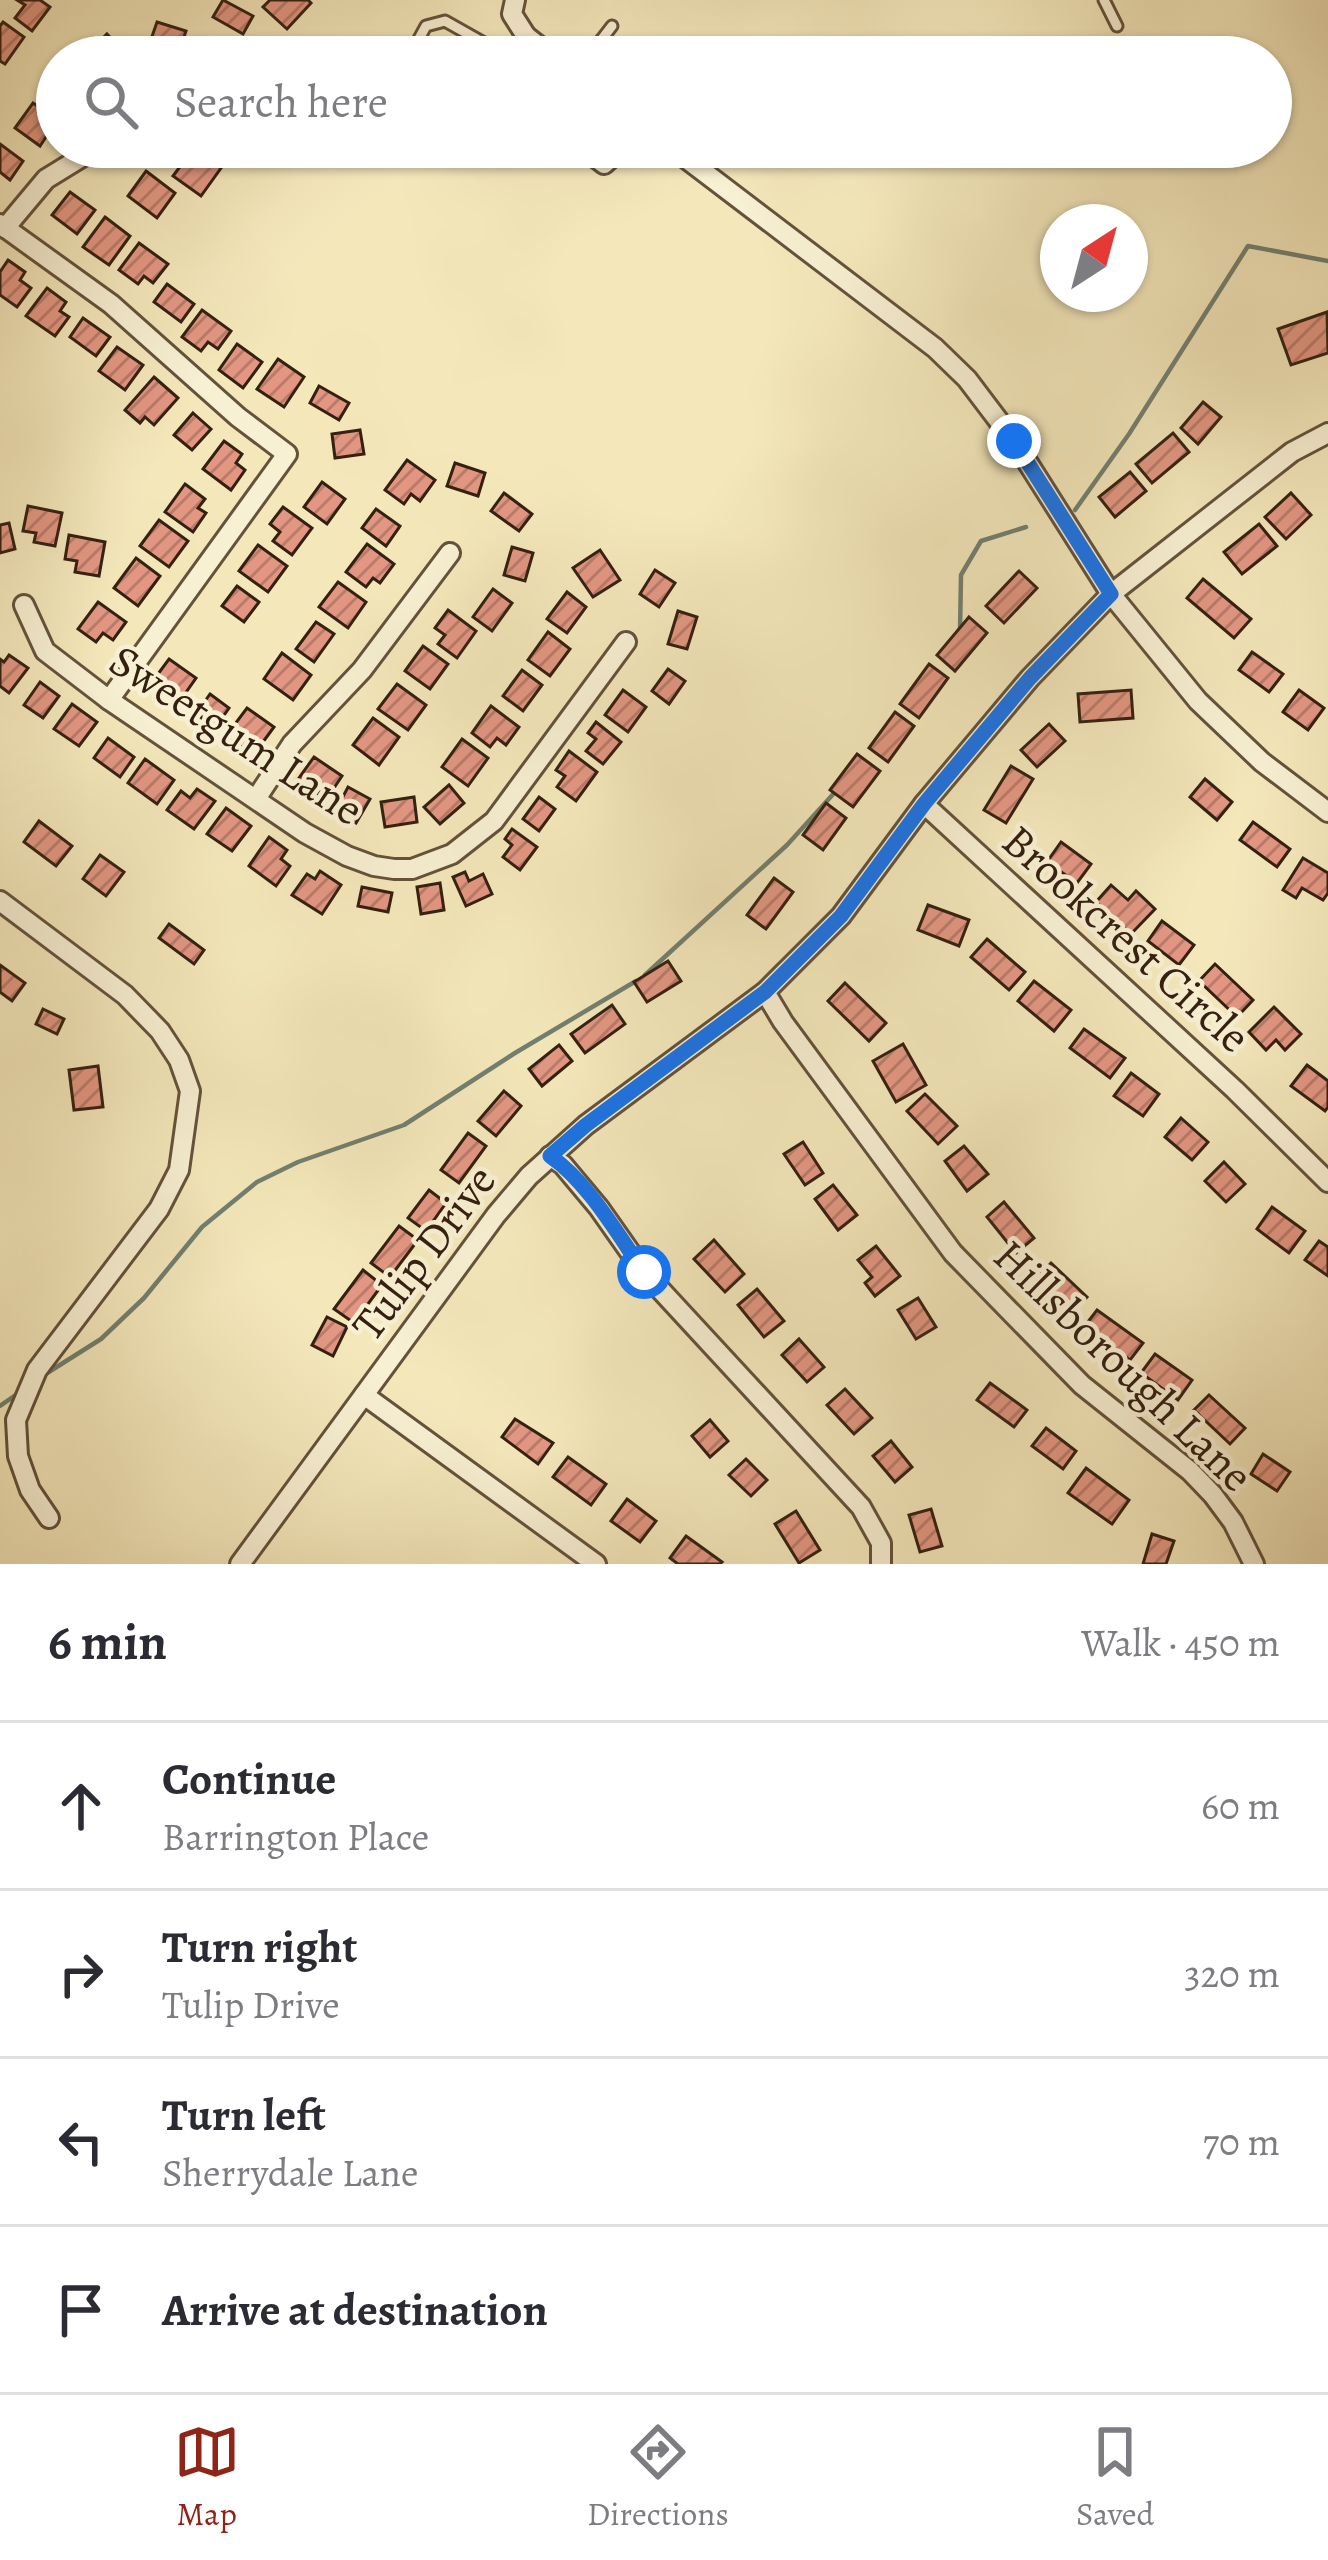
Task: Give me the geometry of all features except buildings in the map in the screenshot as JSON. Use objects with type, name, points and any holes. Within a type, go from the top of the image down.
[{"type":"street","points":[[515,0],[512,14],[526,36]]},
{"type":"street","points":[[64,168],[46,179],[3,226],[110,304],[287,454],[109,700]]},
{"type":"street","points":[[698,168],[934,348],[967,379],[1014,441],[1111,594],[1198,701],[1262,762],[1328,812]]},
{"type":"street","name":"Tulip Drive","points":[[240,1564],[529,1175],[586,1125],[765,992],[841,916],[924,804],[1030,678],[1111,594],[1292,452],[1328,433]]},
{"type":"street","points":[[256,800],[292,744],[362,670],[450,553]]},
{"type":"street","name":"Sweetgum Lane","points":[[24,604],[45,651],[109,700],[305,833],[374,866],[412,869],[452,854],[494,821],[626,642]]},
{"type":"street","name":"Brookcrest Circle","points":[[924,804],[1235,1090],[1328,1182]]},
{"type":"street","points":[[0,901],[137,1007],[160,1030],[179,1060],[190,1091],[179,1170],[159,1209],[38,1370],[16,1420],[18,1456],[29,1490],[49,1518]]},
{"type":"street","name":"Hillsborough Lane","points":[[765,992],[953,1253],[1082,1385],[1190,1471],[1234,1522],[1254,1564]]},
{"type":"street","points":[[550,1156],[598,1208],[644,1272],[861,1507],[881,1543],[881,1564]]},
{"type":"street","points":[[364,1395],[596,1564]]},
{"type":"lane","points":[[1104,0],[1117,26]]},
{"type":"lane","points":[[421,36],[426,26],[445,20],[474,36]]},
{"type":"lane","points":[[604,36],[612,26]]},
{"type":"waterway","points":[[1075,510],[1248,246],[1328,261]]},
{"type":"waterway","points":[[960,632],[961,575],[981,541],[1026,527]]},
{"type":"waterway","points":[[645,975],[787,845],[836,791]]},
{"type":"waterway","points":[[44,1375],[101,1339],[144,1298],[202,1227],[257,1182],[298,1162],[404,1125],[636,981]]},
{"type":"waterway","points":[[0,1406],[20,1392]]},
{"type":"route","points":[[644,1272],[598,1208],[550,1156],[765,992],[841,916],[924,804],[1030,678],[1111,594],[1014,441]]}]
